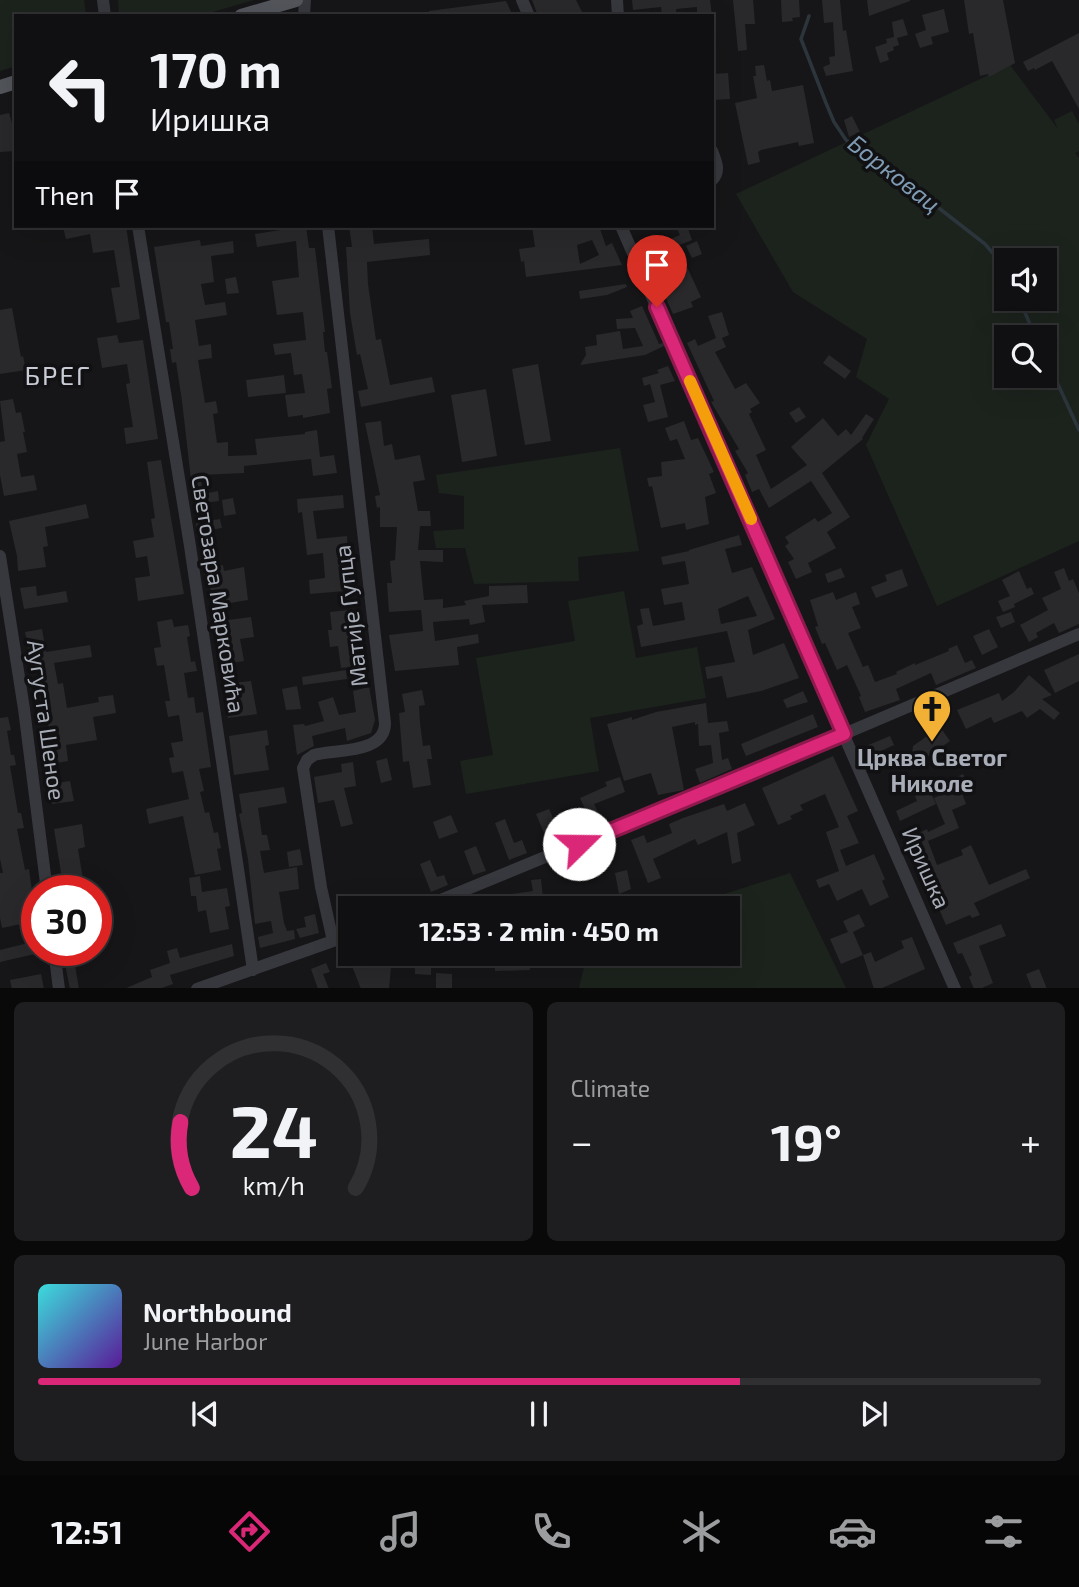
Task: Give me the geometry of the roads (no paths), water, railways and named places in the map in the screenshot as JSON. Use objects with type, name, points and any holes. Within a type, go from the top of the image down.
[{"type":"main road","points":[[248,14],[296,0]]},
{"type":"street","points":[[714,156],[717,174],[714,178]]},
{"type":"street","name":"Светозара Марковића","points":[[138,228],[192,559],[253,970]]},
{"type":"street","name":"Матије Гупца","points":[[328,228],[385,723],[383,735],[375,744],[314,755],[307,760],[303,768],[321,887],[333,942]]},
{"type":"street","name":"Иришка","points":[[622,228],[955,988]]},
{"type":"street","name":"Аугуста Шеное","points":[[0,556],[24,709],[45,875]]},
{"type":"street","points":[[450,896],[1079,634]]},
{"type":"street","points":[[200,988],[338,940]]},
{"type":"street","points":[[56,966],[59,988]]},
{"type":"waterway","name":"Борковац","points":[[809,16],[801,39],[834,122],[846,140],[881,163],[985,244],[994,255]]},
{"type":"waterway","name":"Борковац","points":[[1024,311],[1030,325]]},
{"type":"waterway","name":"Борковац","points":[[1057,382],[1079,430]]},
{"type":"place","name":"Црква Светог Николе","points":[[932,743]]},
{"type":"district","name":"БРЕГ","points":[[58,376]]}]
